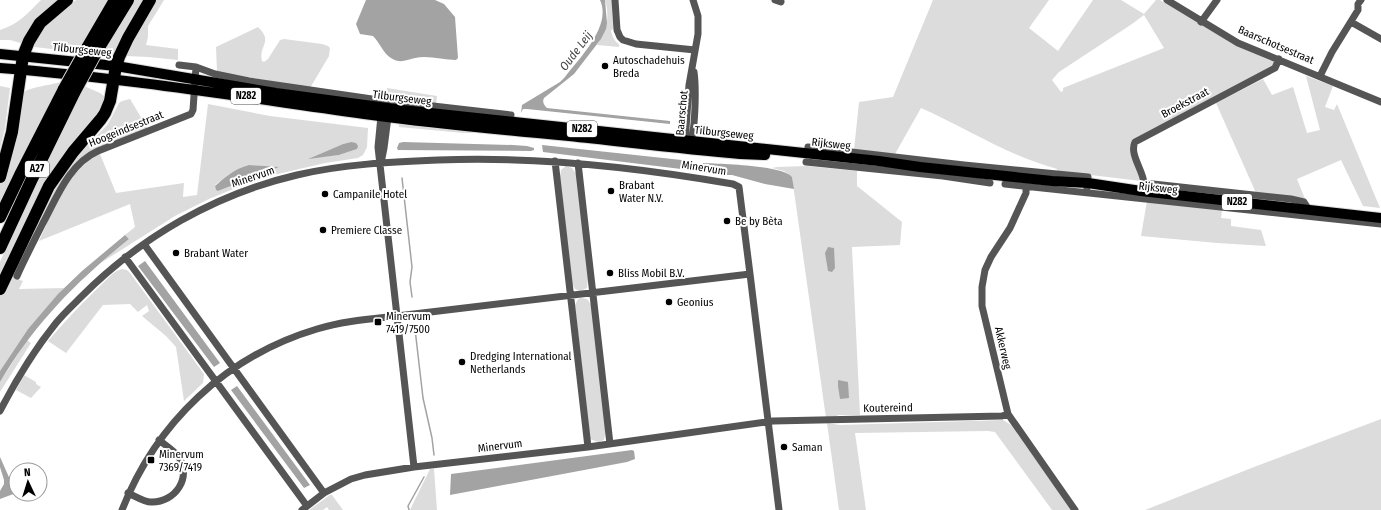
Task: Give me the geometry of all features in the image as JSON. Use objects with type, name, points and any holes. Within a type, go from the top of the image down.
[{"type":"highway","points":[[0,177],[12,132],[23,56],[40,23],[67,0]]},
{"type":"highway","name":"A27","points":[[0,217],[20,175],[93,49],[115,0]]},
{"type":"highway","name":"A27","points":[[93,49],[128,0]]},
{"type":"highway","points":[[114,79],[116,66],[123,47],[150,0]]},
{"type":"highway","name":"A27","points":[[0,289],[49,186],[73,152],[105,113],[110,101],[114,79]]},
{"type":"highway","name":"A27","points":[[0,248],[31,181],[70,90]]},
{"type":"main road","name":"Tilburgseweg","points":[[0,54],[116,66],[269,92],[385,114]]},
{"type":"main road","name":"Tilburgseweg","points":[[0,68],[114,79],[385,114],[805,155]]},
{"type":"main road","name":"Rijksweg","points":[[805,155],[879,160],[920,171],[1026,182],[1052,181],[1071,186],[1088,185],[1142,187],[1309,213],[1381,218]]},
{"type":"street","points":[[615,0],[617,30],[620,37],[624,40],[636,44],[695,50]]},
{"type":"street","name":"Baarschot","points":[[688,144],[696,86],[693,64],[698,34],[698,16],[693,0]]},
{"type":"street","name":"Baarschotsestraat","points":[[1167,0],[1201,22],[1238,43],[1381,102]]},
{"type":"street","points":[[1201,22],[1217,0]]},
{"type":"street","points":[[1320,76],[1332,52],[1358,10],[1358,4],[1361,0]]},
{"type":"street","points":[[1351,22],[1381,40]]},
{"type":"street","name":"Broekstraat","points":[[1142,187],[1143,176],[1133,150],[1135,142],[1275,68],[1279,60]]},
{"type":"street","name":"Tilburgseweg","points":[[179,65],[196,67],[222,76],[372,100],[511,115]]},
{"type":"street","points":[[194,90],[196,67]]},
{"type":"street","name":"Hoogeindsestraat","points":[[17,276],[57,196],[80,163],[98,151],[191,114],[193,110],[194,90]]},
{"type":"street","points":[[385,114],[378,147],[414,467]]},
{"type":"street","name":"Rijksweg","points":[[805,155],[920,171],[990,183]]},
{"type":"street","name":"Minervum","points":[[0,411],[9,393],[56,323],[101,277],[125,257],[164,230],[216,202],[244,191],[299,174],[380,162],[464,159],[578,163],[631,168],[694,177],[733,184],[739,187],[779,510]]},
{"type":"street","name":"Rijksweg","points":[[879,160],[964,165],[1088,177],[1088,185]]},
{"type":"street","points":[[555,162],[588,447]]},
{"type":"street","points":[[578,163],[610,444]]},
{"type":"street","name":"Rijksweg","points":[[1006,184],[1026,182],[1309,213],[1381,224]]},
{"type":"street","name":"Akkerweg","points":[[1026,182],[1026,194],[1010,228],[988,263],[982,287],[982,306],[1008,414],[1075,510]]},
{"type":"street","points":[[144,244],[324,493]]},
{"type":"street","name":"Minervum","points":[[125,257],[216,381],[304,508],[324,493],[351,479],[366,475],[414,467],[588,447],[768,421]]},
{"type":"street","points":[[122,510],[128,493],[145,461],[175,419],[216,381],[261,352],[285,341],[317,329],[345,322],[750,274]]},
{"type":"street","name":"Koutereind","points":[[768,421],[1002,416],[1008,414]]},
{"type":"street","points":[[128,493],[149,502],[160,502],[176,493],[182,482],[183,471],[181,462],[178,456],[159,440]]},
{"type":"shaded area","points":[[41,0],[61,0],[33,24],[24,44],[10,40],[0,40],[0,30],[18,22]]},
{"type":"shaded area","points":[[76,0],[108,0],[78,52],[34,47],[41,32],[46,26]]},
{"type":"shaded area","points":[[132,0],[145,0],[115,55],[101,54]]},
{"type":"shaded area","points":[[154,0],[164,0],[148,26],[146,45],[178,49],[178,60],[126,56],[126,49]]},
{"type":"shaded area","points":[[366,0],[435,0],[444,4],[455,17],[458,58],[456,60],[420,57],[400,61],[394,60],[386,53],[373,36],[360,34],[356,24]]},
{"type":"shaded area","points":[[600,0],[605,0],[607,23],[601,39],[574,74],[544,98],[544,105],[547,108],[670,121],[670,124],[527,109],[523,109],[521,113],[522,105],[560,82],[565,77],[593,41],[602,20],[603,10]]},
{"type":"shaded area","points":[[605,0],[612,0],[613,29],[611,30],[614,38],[619,44],[619,47],[597,45],[607,23],[607,6]]},
{"type":"shaded area","points":[[933,0],[1049,0],[1029,28],[1058,51],[1093,0],[1121,0],[1144,14],[1156,0],[1160,0],[1236,45],[1276,60],[1274,68],[1130,147],[1130,153],[1141,181],[1057,171],[1057,169],[1022,157],[921,108],[895,154],[854,150],[859,102],[893,97]],"holes":[[[1144,15],[1164,48],[1063,88],[1063,91],[1061,92],[1052,80],[1059,72]]]},
{"type":"shaded area","points":[[258,27],[263,32],[265,37],[261,56],[262,61],[264,62],[268,59],[280,40],[284,39],[322,44],[330,48],[329,56],[310,88],[217,72],[216,47]]},
{"type":"shaded area","points":[[1306,76],[1333,86],[1325,107],[1334,110],[1337,104],[1380,208],[1363,206],[1341,160],[1297,179],[1305,199],[1256,193],[1216,103],[1263,79],[1272,95],[1293,87],[1307,133],[1320,130]]},
{"type":"shaded area","points":[[61,82],[0,212],[0,182],[23,93],[35,88]]},
{"type":"shaded area","points":[[0,86],[10,88],[5,128],[0,149]]},
{"type":"shaded area","points":[[84,86],[100,93],[108,99],[79,141],[0,281],[0,262]]},
{"type":"shaded area","points":[[387,88],[437,96],[436,105],[386,98]]},
{"type":"shaded area","points":[[130,99],[148,129],[78,162],[14,278],[23,281],[19,289],[64,288],[28,329],[0,371],[0,292],[48,195],[74,160],[108,124],[119,103]]},
{"type":"shaded area","points":[[208,104],[270,116],[368,128],[367,147],[363,155],[358,158],[325,163],[278,174],[243,185],[209,199],[175,216],[99,264],[129,239],[125,235],[135,227],[130,204],[39,241],[56,204],[70,180],[89,161],[100,154],[116,193],[184,183],[183,197],[197,195]],"holes":[[[351,142],[357,149],[339,155],[310,158]],[[249,165],[278,167],[218,191],[216,190],[215,185],[235,171]]]},
{"type":"shaded area","points":[[399,121],[499,133],[464,133],[399,127]]},
{"type":"shaded area","points":[[351,142],[356,143],[358,146],[357,149],[339,155],[308,159],[343,144]]},
{"type":"shaded area","points":[[399,143],[513,145],[527,146],[534,148],[534,150],[398,150],[397,148]]},
{"type":"shaded area","points":[[542,145],[691,161],[692,165],[689,170],[543,152]]},
{"type":"shaded area","points":[[703,163],[750,166],[776,170],[786,173],[792,177],[794,189],[765,184],[732,175],[719,175],[700,172]]},
{"type":"shaded area","points":[[249,165],[279,167],[218,191],[216,190],[215,186],[227,176],[240,168]]},
{"type":"shaded area","points":[[566,166],[572,168],[577,175],[588,278],[587,288],[580,291],[575,289],[572,283],[560,177],[561,170]]},
{"type":"shaded area","points":[[807,166],[857,171],[857,186],[902,222],[900,245],[852,247],[860,415],[839,415],[826,418],[792,177],[784,171],[772,168]]},
{"type":"shaded area","points":[[1147,201],[1222,209],[1221,218],[1231,219],[1231,226],[1261,230],[1266,246],[1141,236]]},
{"type":"shaded area","points":[[125,235],[129,239],[91,271],[42,322],[13,361],[0,382],[0,371],[28,329],[58,294],[82,271]]},
{"type":"shaded area","points":[[828,247],[834,248],[835,268],[832,272],[828,271],[825,253]]},
{"type":"shaded area","points":[[145,261],[220,363],[214,367],[138,266]]},
{"type":"shaded area","points":[[122,269],[127,270],[130,273],[204,374],[203,383],[184,401],[176,347],[166,336],[142,316],[149,311],[147,305],[138,312],[130,304],[103,305],[66,353],[48,341],[109,277],[116,271]]},
{"type":"shaded area","points":[[578,299],[587,299],[592,306],[606,430],[604,440],[598,442],[590,439],[575,305]]},
{"type":"shaded area","points":[[27,340],[31,343],[0,392],[0,382]]},
{"type":"shaded area","points":[[24,375],[36,382],[36,384],[41,387],[31,398],[16,390]]},
{"type":"shaded area","points":[[838,380],[848,382],[849,398],[840,399]]},
{"type":"shaded area","points":[[237,386],[310,485],[304,488],[231,390]]},
{"type":"shaded area","points":[[1381,419],[1381,510],[1145,510],[1254,467]]},
{"type":"shaded area","points":[[1003,420],[1011,425],[1072,510],[1052,510],[995,432],[988,431],[855,433],[866,510],[839,510],[827,423],[840,425]]},
{"type":"shaded area","points":[[632,450],[634,451],[635,459],[627,462],[450,495],[451,474]]},
{"type":"shaded area","points":[[0,457],[8,475],[8,496],[0,499],[0,491],[4,484],[4,480],[0,467]]},
{"type":"shaded area","points":[[430,469],[434,469],[437,510],[410,510]]},
{"type":"shaded area","points":[[332,495],[343,510],[329,510],[327,507],[323,510],[309,510]]},
{"type":"waterway","points":[[402,178],[412,267],[410,282],[412,297]]},
{"type":"waterway","points":[[415,329],[423,398],[432,438],[434,455]]},
{"type":"waterway","points":[[409,510],[408,506],[424,477]]},
{"type":"place","name":"Autoschadehuis Breda","points":[[605,66]]},
{"type":"place","name":"Brabant Water N.V.","points":[[611,191]]},
{"type":"place","name":"Campanile Hotel","points":[[325,194]]},
{"type":"place","name":"Be by Bèta","points":[[727,221]]},
{"type":"place","name":"Premiere Classe","points":[[323,230]]},
{"type":"place","name":"Brabant Water","points":[[176,253]]},
{"type":"place","name":"Bliss Mobil B.V.","points":[[610,273]]},
{"type":"place","name":"Geonius","points":[[669,302]]},
{"type":"place","name":"Minervum 7419/7500","points":[[378,322]]},
{"type":"place","name":"Dredging International Netherlands","points":[[462,362]]},
{"type":"place","name":"Saman","points":[[784,447]]},
{"type":"place","name":"Minervum 7369/7419","points":[[151,460]]},
{"type":"water label","name":"Oude Leij","points":[[576,51]]}]
